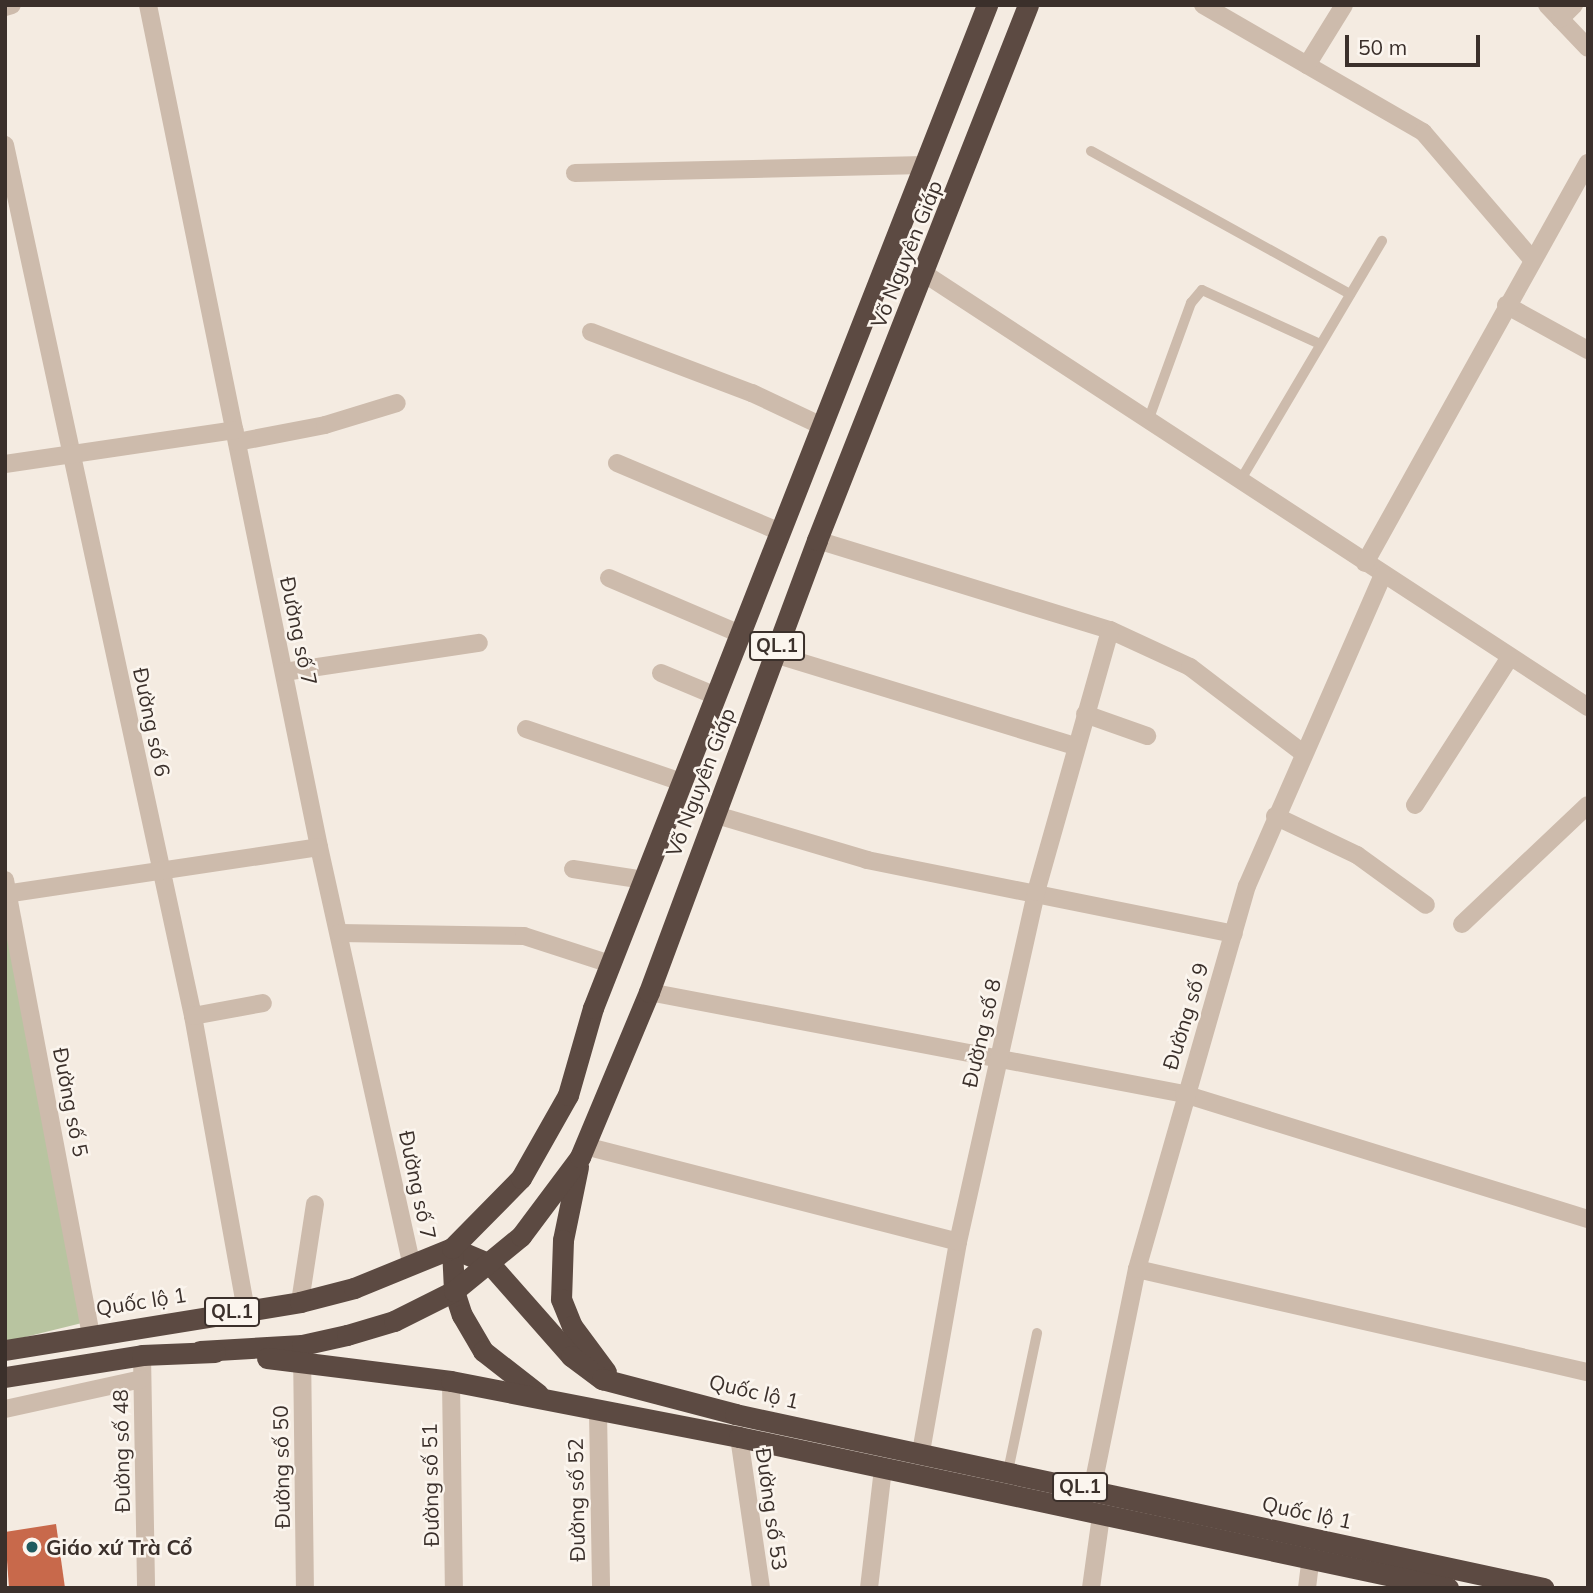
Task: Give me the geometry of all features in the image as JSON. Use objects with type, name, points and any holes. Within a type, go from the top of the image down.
[{"type":"highway","name":"Võ Nguyên Giáp","points":[[452,1248],[496,1206],[543,1145],[568,1095],[610,964],[987,5]]},
{"type":"highway","name":"Võ Nguyên Giáp","points":[[302,1353],[394,1321],[454,1291],[490,1264],[554,1196],[582,1151],[649,992],[817,540],[925,274],[1028,5]]},
{"type":"highway","points":[[582,1151],[563,1240],[561,1299],[590,1354],[617,1383]]},
{"type":"highway","name":"Quốc lộ 1","points":[[5,1350],[91,1333],[300,1302],[412,1265],[452,1248],[490,1264],[571,1356],[617,1383],[1543,1588]]},
{"type":"highway","points":[[452,1248],[454,1291],[483,1351],[517,1382],[553,1402]]},
{"type":"highway","name":"Quốc lộ 1","points":[[5,1379],[142,1355],[200,1351],[302,1353],[738,1437],[1448,1588]]},
{"type":"street","points":[[5,7],[12,5]]},
{"type":"street","name":"Đường số 7","points":[[148,5],[319,847],[412,1265]]},
{"type":"street","points":[[1203,5],[1438,144],[1531,258]]},
{"type":"street","points":[[1307,65],[1344,5]]},
{"type":"street","points":[[1547,5],[1588,48]]},
{"type":"street","points":[[1560,19],[1574,5]]},
{"type":"street","name":"Đường số 6","points":[[5,145],[193,1016],[246,1310]]},
{"type":"street","points":[[1364,563],[1531,258],[1588,163]]},
{"type":"street","points":[[575,173],[924,165]]},
{"type":"street","points":[[925,274],[1588,707]]},
{"type":"street","points":[[1506,305],[1588,350]]},
{"type":"street","points":[[592,332],[752,393],[822,426]]},
{"type":"street","points":[[5,464],[71,453],[325,425],[397,403]]},
{"type":"street","points":[[617,463],[780,532]]},
{"type":"street","points":[[817,540],[1110,630],[1190,667],[1304,754]]},
{"type":"street","name":"Đường số 9","points":[[1092,1490],[1137,1269],[1184,1094],[1234,934],[1275,816],[1383,575]]},
{"type":"street","points":[[609,578],[740,634]]},
{"type":"street","name":"Đường số 8","points":[[921,1452],[958,1242],[1036,892],[1075,746],[1110,630]]},
{"type":"street","points":[[284,673],[479,643]]},
{"type":"street","points":[[774,654],[1075,746]]},
{"type":"street","points":[[1415,805],[1510,657]]},
{"type":"street","points":[[661,673],[716,696]]},
{"type":"street","points":[[1085,714],[1147,736]]},
{"type":"street","points":[[526,729],[682,782]]},
{"type":"street","points":[[1462,924],[1588,806]]},
{"type":"street","points":[[713,814],[867,860],[1234,934]]},
{"type":"street","points":[[1275,816],[1357,855],[1426,905]]},
{"type":"street","points":[[6,889],[161,874],[319,847]]},
{"type":"street","points":[[573,869],[643,880]]},
{"type":"street","name":"Đường số 5","points":[[6,889],[91,1333]]},
{"type":"street","points":[[339,933],[524,936],[610,964]]},
{"type":"street","points":[[649,992],[1184,1094],[1588,1219]]},
{"type":"street","points":[[193,1016],[263,1003]]},
{"type":"street","points":[[582,1151],[958,1242]]},
{"type":"street","points":[[300,1302],[315,1204]]},
{"type":"street","points":[[1137,1269],[1588,1372]]},
{"type":"street","name":"Đường số 50","points":[[302,1353],[305,1588]]},
{"type":"street","name":"Đường số 48","points":[[142,1355],[146,1588]]},
{"type":"street","points":[[5,1379],[8,1408],[142,1379]]},
{"type":"street","name":"Đường số 51","points":[[451,1381],[454,1588]]},
{"type":"street","name":"Đường số 52","points":[[598,1412],[601,1588]]},
{"type":"street","name":"Đường số 53","points":[[738,1437],[761,1588]]},
{"type":"street","points":[[869,1588],[883,1469]]},
{"type":"street","points":[[1091,1588],[1101,1516]]},
{"type":"street","points":[[1307,1588],[1311,1557]]},
{"type":"lane","points":[[1091,151],[1350,295]]},
{"type":"lane","points":[[1240,481],[1382,241]]},
{"type":"lane","points":[[1148,421],[1191,303],[1202,290],[1320,344]]},
{"type":"lane","points":[[1008,1471],[1037,1333]]},
{"type":"green space","points":[[5,917],[82,1323],[5,1342]]},
{"type":"building","name":"Giáo xứ Trà Cổ","points":[[56,1524],[65,1588],[9,1588],[5,1532]]},
{"type":"place","name":"Giáo xứ Trà Cổ","points":[[32,1547]]}]
